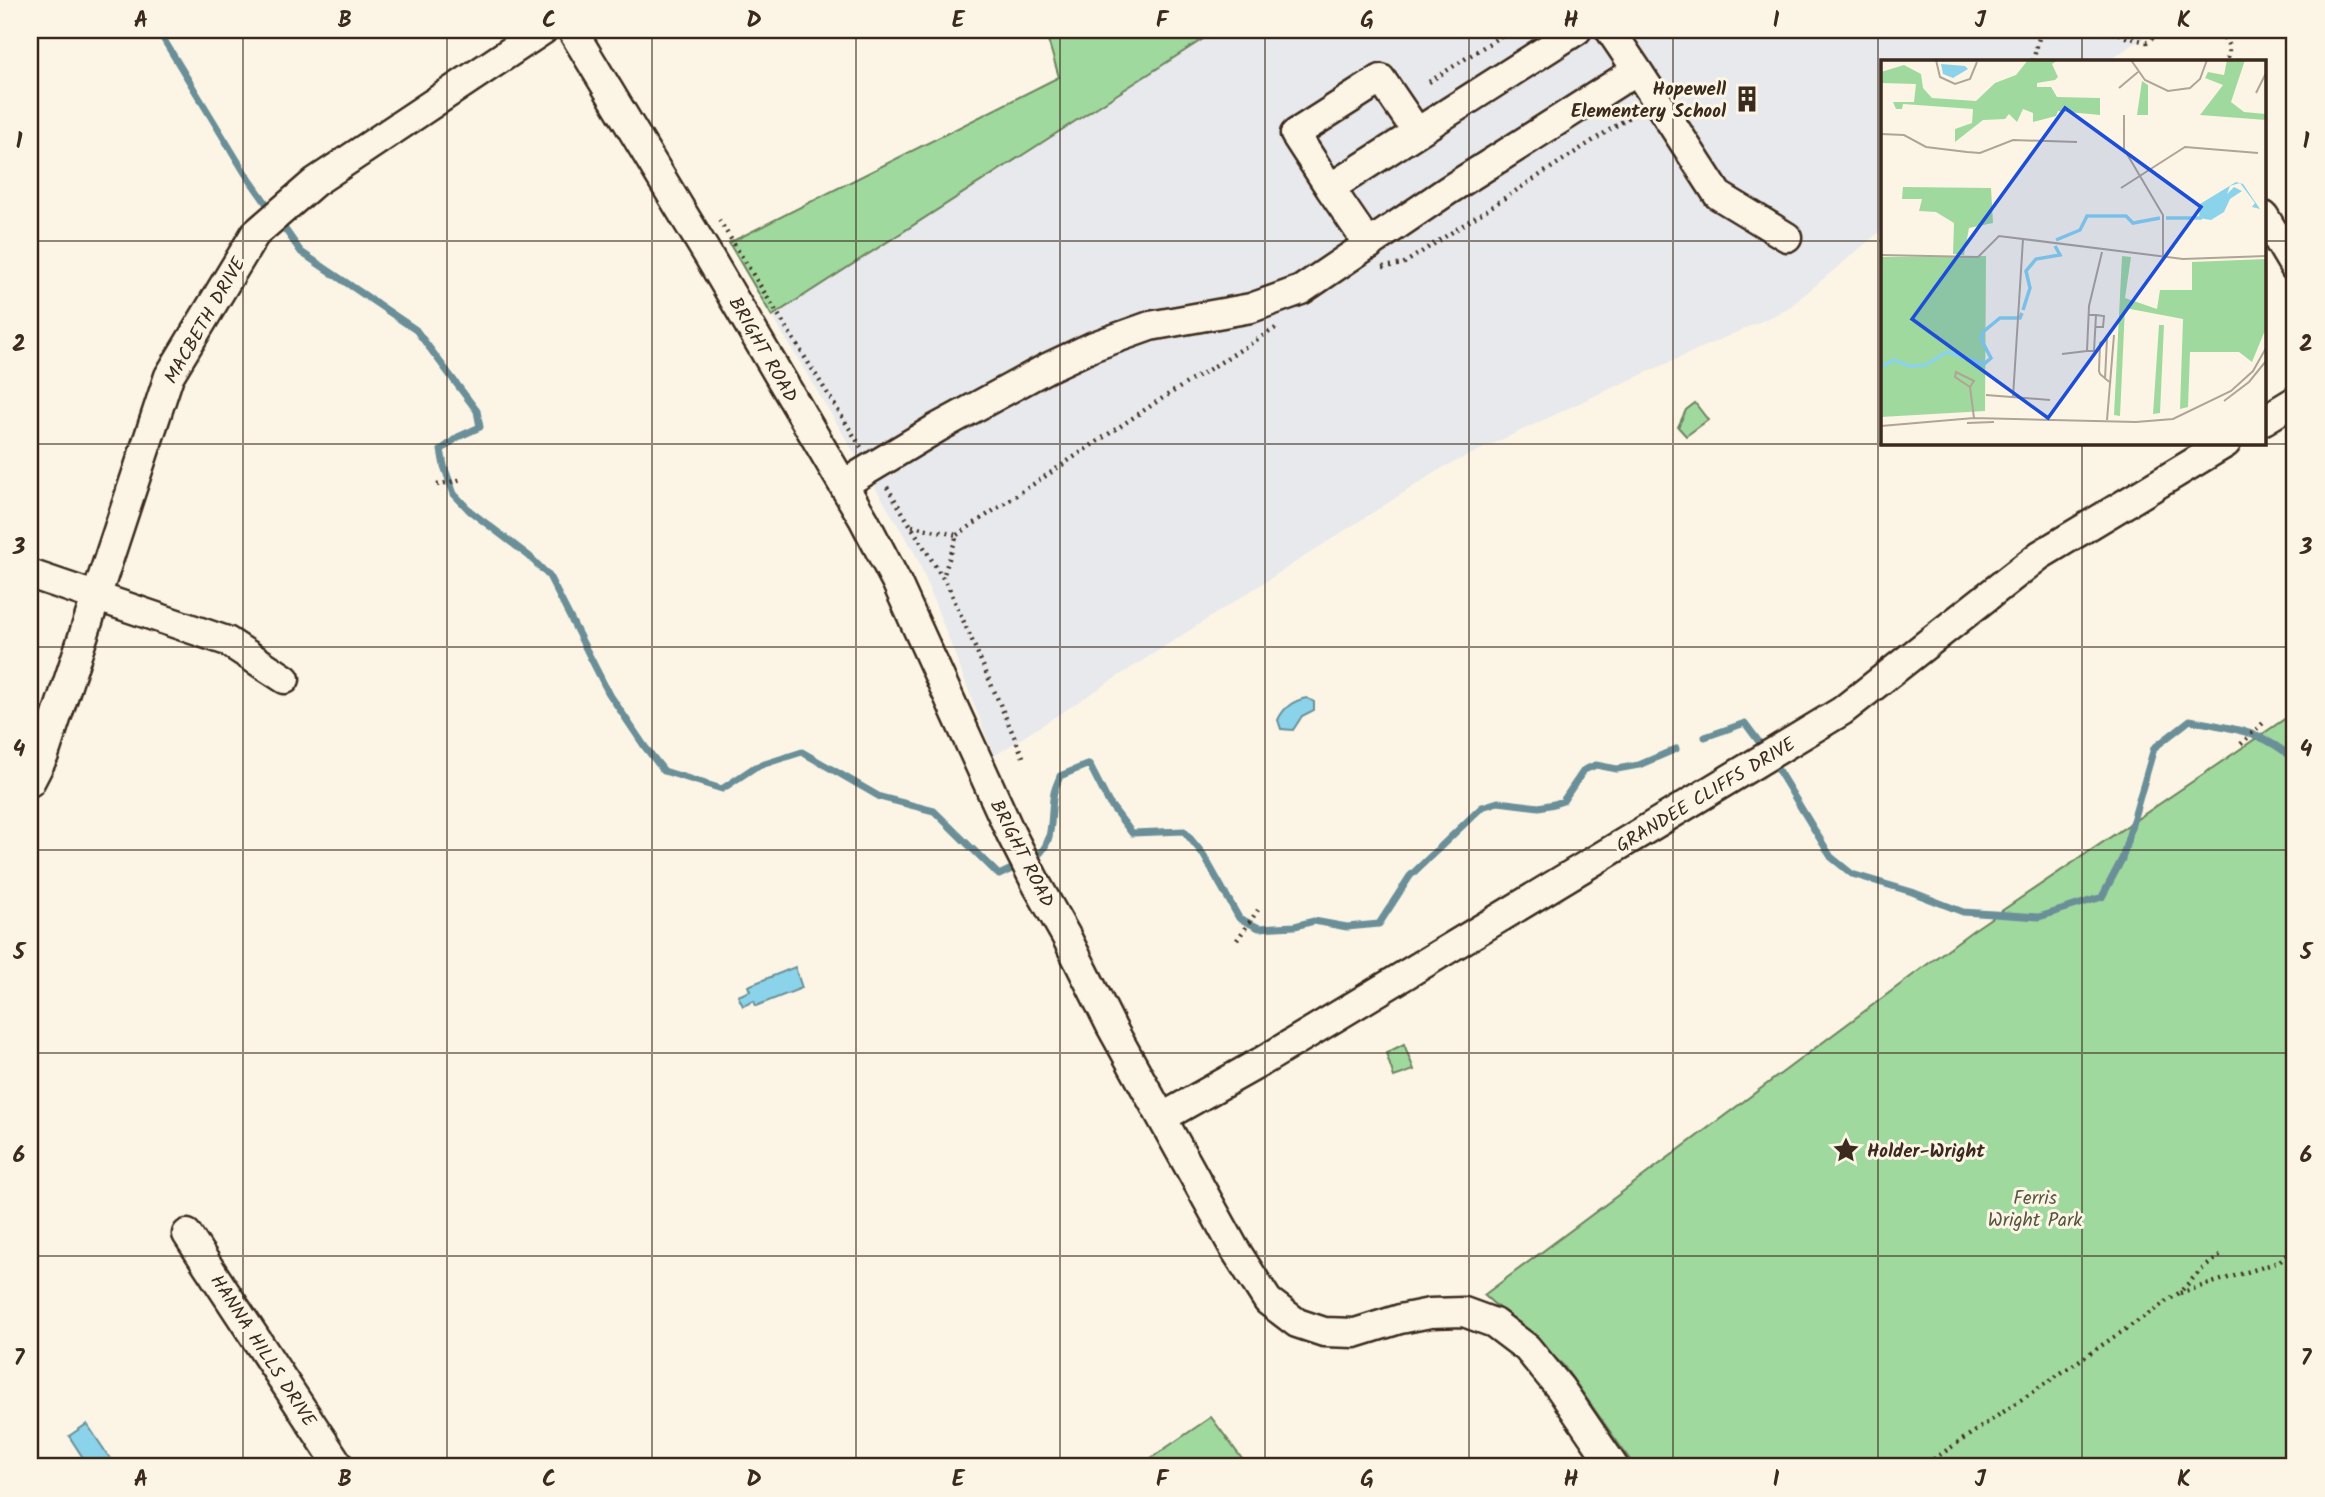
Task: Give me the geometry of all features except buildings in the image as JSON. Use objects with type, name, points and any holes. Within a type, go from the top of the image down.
[{"type":"street","name":"MACBETH DRIVE","points":[[30,782],[44,755],[169,376],[255,234],[315,182],[543,30]]},
{"type":"street","name":"BRIGHT ROAD","points":[[572,30],[844,484],[897,581],[1011,834],[1037,885],[1112,1028],[1234,1248],[1268,1301],[1297,1323],[1324,1332],[1355,1333],[1430,1313],[1464,1312],[1494,1323],[1527,1348],[1560,1388],[1614,1467]]},
{"type":"street","points":[[1331,188],[1577,30]]},
{"type":"street","points":[[1609,30],[1718,195],[1787,237]]},
{"type":"street","points":[[844,484],[937,428],[1047,368],[1094,346],[1150,326],[1251,308],[1301,290],[1447,191],[1637,70]]},
{"type":"street","points":[[1369,245],[1296,134],[1381,79],[1417,132]]},
{"type":"street","points":[[2266,219],[2295,268]]},
{"type":"street","points":[[2266,419],[2295,401]]},
{"type":"street","name":"GRANDEE CLIFFS DRIVE","points":[[1163,1117],[1261,1062],[1842,712],[2040,555],[2224,444]]},
{"type":"street","points":[[30,574],[227,641],[285,679]]},
{"type":"street","name":"HANNA HILLS DRIVE","points":[[187,1234],[340,1467]]},
{"type":"path","points":[[1429,82],[1510,30]]},
{"type":"path","points":[[2033,60],[2041,30]]},
{"type":"path","points":[[2113,30],[2126,37],[2147,42],[2163,30]]},
{"type":"path","points":[[2213,30],[2224,35],[2228,43],[2230,52],[2227,60]]},
{"type":"path","points":[[2291,30],[2295,35]]},
{"type":"path","points":[[713,210],[949,588],[1024,759]]},
{"type":"path","points":[[437,485],[463,479]]},
{"type":"path","points":[[911,526],[957,535],[943,578]]},
{"type":"path","points":[[2241,744],[2263,723]]},
{"type":"path","points":[[1237,940],[1258,910]]},
{"type":"path","points":[[2179,1293],[2279,1262],[2295,1249]]},
{"type":"path","points":[[1922,1467],[2179,1293],[2201,1269],[2224,1253]]},
{"type":"shaded area","points":[[1217,30],[2155,30],[2110,60],[1881,60],[1881,231],[1786,310],[1442,468],[994,756],[917,557],[772,316]]},
{"type":"green space","points":[[1045,30],[1217,30],[772,316],[729,243],[1059,77]]},
{"type":"green space","points":[[1695,403],[1708,420],[1686,436],[1678,427],[1686,410]]},
{"type":"green space","name":"Ferris Wright Park","points":[[2295,712],[2295,1467],[1635,1467],[1563,1365],[1484,1295],[1972,931]]},
{"type":"green space","points":[[1404,1044],[1414,1070],[1394,1077],[1386,1053]]},
{"type":"green space","points":[[1211,1417],[1248,1467],[1138,1467]]},
{"type":"water","points":[[1307,698],[1314,702],[1314,710],[1302,716],[1293,730],[1281,729],[1278,720],[1286,708]]},
{"type":"water","points":[[795,967],[802,988],[756,1006],[754,1001],[743,1006],[738,996],[750,991],[748,986]]},
{"type":"water","points":[[87,1424],[111,1460],[101,1467],[89,1467],[69,1436]]},
{"type":"waterway","points":[[158,30],[245,173],[273,213]]},
{"type":"waterway","points":[[280,222],[301,252],[416,330],[477,411],[480,427],[458,437],[441,450],[454,494],[470,511],[529,556],[549,576],[608,692],[664,771],[722,789],[755,767],[802,752],[880,797],[934,811],[999,875],[1020,865]]},
{"type":"waterway","points":[[1772,760],[1831,857],[1852,874],[1912,892],[1963,912],[2039,917],[2102,897],[2122,859],[2154,748],[2190,720],[2246,732],[2270,742],[2295,760]]},
{"type":"waterway","points":[[1705,737],[1745,723],[1765,750]]},
{"type":"waterway","points":[[1030,860],[1039,855],[1048,840],[1054,793],[1060,776],[1089,764],[1109,803],[1132,833],[1184,831],[1203,854],[1239,918],[1259,928],[1295,926],[1314,921],[1347,927],[1379,924],[1410,876],[1482,807],[1498,802],[1539,807],[1554,804],[1563,801],[1584,770],[1596,765],[1617,769],[1639,765],[1676,749]]},
{"type":"place","name":"Hopewell Elementery School","points":[[1747,99]]},
{"type":"place","name":"Holder-Wright","points":[[1846,1150]]}]
